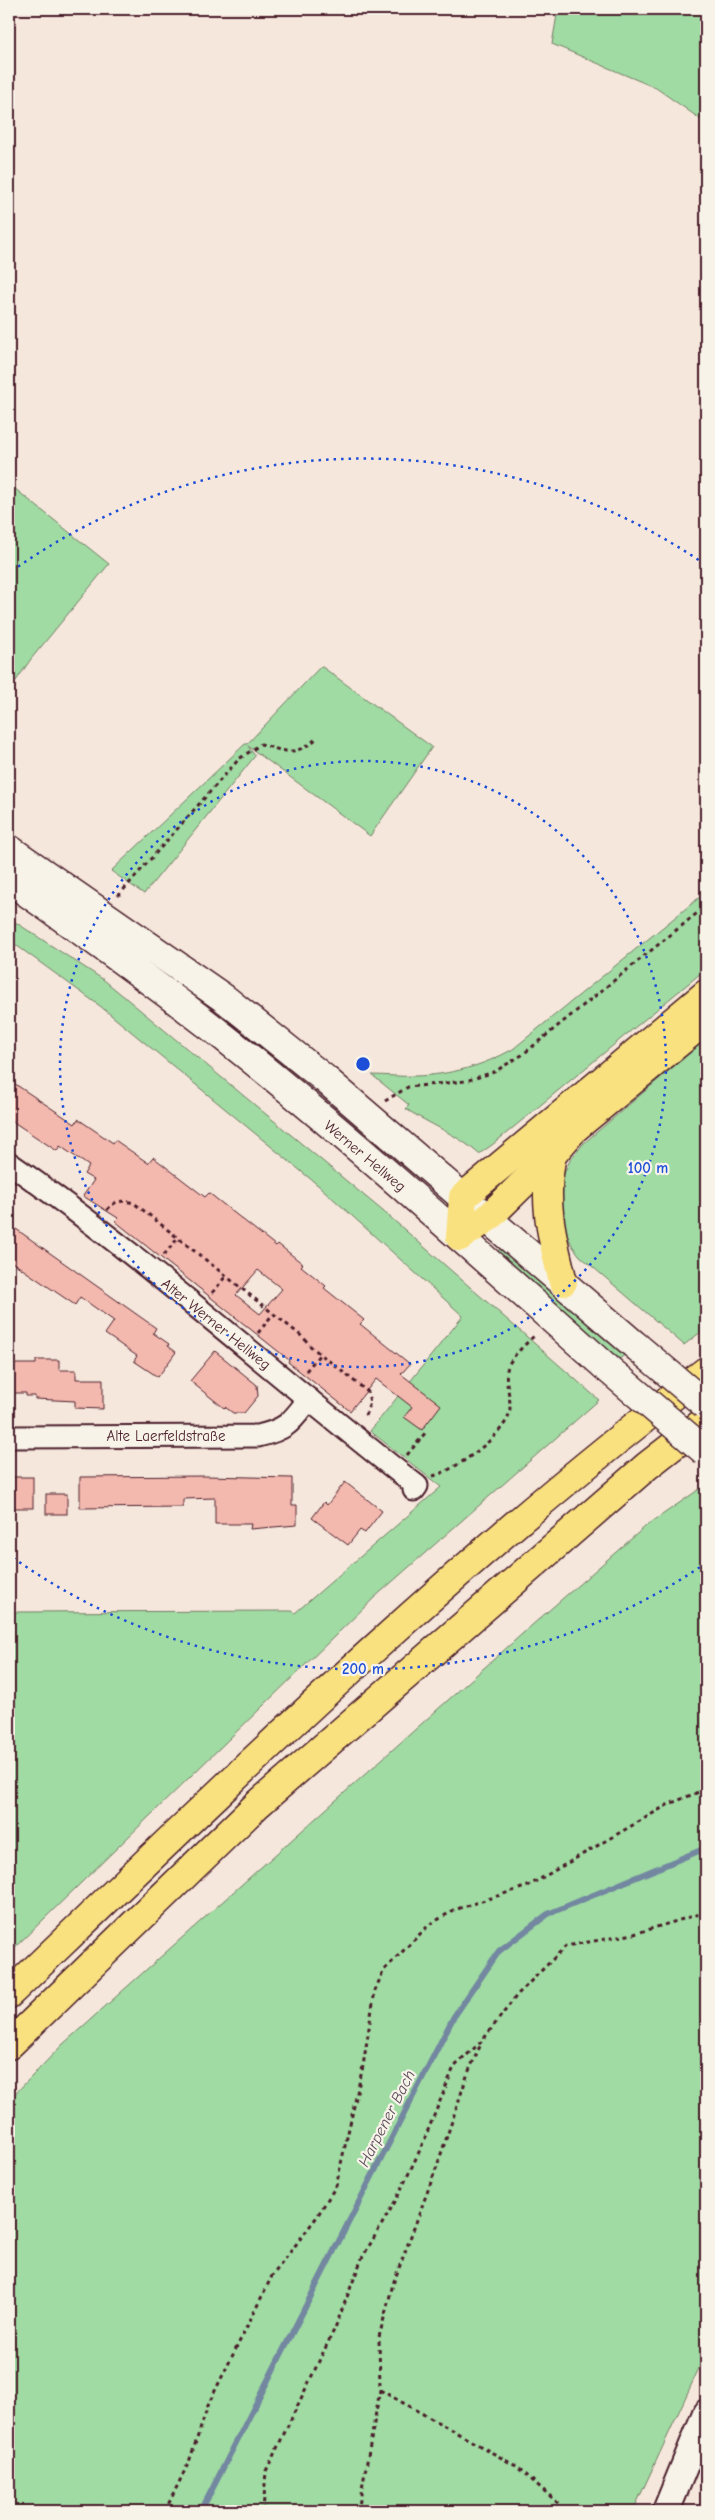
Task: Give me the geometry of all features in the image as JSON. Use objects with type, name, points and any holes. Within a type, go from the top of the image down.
[{"type":"highway","points":[[460,1237],[463,1197],[706,994]]},
{"type":"highway","points":[[460,1237],[488,1218],[552,1156],[575,1128],[706,1020]]},
{"type":"highway","points":[[552,1156],[547,1180],[547,1213],[563,1282]]},
{"type":"highway","points":[[9,1994],[283,1732],[459,1573],[618,1437],[706,1371]]},
{"type":"highway","points":[[9,2045],[257,1805],[647,1466],[706,1420]]},
{"type":"highway","points":[[647,1466],[706,1442]]},
{"type":"main road","points":[[9,849],[225,999],[365,1114],[706,1405]]},
{"type":"main road","name":"Werner Hellweg","points":[[9,880],[98,942],[227,1040],[460,1237],[607,1368],[706,1452]]},
{"type":"street","name":"Alter Werner Hellweg","points":[[9,1162],[94,1225],[352,1434],[412,1486]]},
{"type":"street","name":"Alte Laerfeldstraße","points":[[9,1437],[258,1436],[280,1431],[295,1418],[309,1399]]},
{"type":"street","points":[[666,2511],[706,2413]]},
{"type":"path","points":[[102,914],[239,759],[261,744],[290,753],[305,748],[316,739]]},
{"type":"path","points":[[365,1114],[408,1087],[466,1082],[494,1072],[522,1055],[706,906]]},
{"type":"path","points":[[94,1225],[113,1203],[123,1200],[134,1203],[273,1314],[368,1392],[370,1403],[368,1413],[352,1434]]},
{"type":"path","points":[[164,1256],[178,1238]]},
{"type":"path","points":[[211,1294],[226,1276]]},
{"type":"path","points":[[259,1332],[273,1314]]},
{"type":"path","points":[[412,1486],[447,1473],[504,1426],[509,1416],[510,1407],[506,1375],[509,1364],[551,1318]]},
{"type":"path","points":[[305,1372],[320,1354]]},
{"type":"path","points":[[412,1449],[426,1432]]},
{"type":"path","points":[[165,2511],[189,2462],[209,2403],[272,2276],[316,2218],[336,2186],[361,2075],[375,1990],[384,1970],[429,1925],[454,1910],[528,1886],[669,1804],[706,1789]]},
{"type":"path","points":[[264,2511],[266,2471],[335,2328],[362,2258],[396,2200],[454,2067],[482,2041],[518,1995],[566,1946],[634,1934],[706,1912]]},
{"type":"path","points":[[358,2511],[380,2390],[379,2337],[392,2284],[437,2166],[468,2073],[482,2041]]},
{"type":"path","points":[[380,2390],[516,2466],[567,2511]]},
{"type":"green space","points":[[558,9],[706,9],[706,123],[656,88],[552,44]]},
{"type":"green space","points":[[9,484],[109,564],[31,659],[9,691]]},
{"type":"green space","points":[[321,666],[432,747],[370,836],[248,746],[255,756],[144,894],[111,871],[247,744]]},
{"type":"green space","points":[[706,892],[706,969],[479,1154],[453,1135],[406,1109],[409,1105],[372,1075],[410,1076],[453,1072],[478,1065],[513,1049]]},
{"type":"green space","points":[[9,918],[104,980],[390,1217],[599,1400],[375,1597],[9,1953],[9,1612],[292,1611],[295,1613],[441,1487],[370,1431],[463,1316],[319,1186],[100,1006],[9,940]]},
{"type":"green space","points":[[706,1039],[706,1328],[684,1345],[580,1256],[567,1235],[556,1192],[570,1160],[584,1143]]},
{"type":"green space","points":[[501,1247],[628,1352],[616,1362],[497,1253]]},
{"type":"green space","points":[[701,1488],[706,1492],[706,2353],[633,2511],[9,2511],[9,2100],[62,2045],[531,1626],[646,1526]]},
{"type":"building","points":[[9,1080],[75,1124],[78,1119],[113,1143],[115,1140],[148,1163],[153,1157],[205,1197],[209,1193],[276,1246],[278,1244],[303,1264],[301,1266],[326,1286],[324,1288],[364,1320],[360,1324],[410,1364],[401,1374],[441,1405],[422,1430],[404,1417],[412,1407],[376,1379],[350,1411],[115,1221],[118,1218],[83,1196],[94,1180],[84,1174],[89,1166],[60,1146],[57,1151],[9,1119]],"holes":[[[258,1270],[282,1289],[260,1314],[236,1295]]]},
{"type":"building","points":[[9,1224],[156,1328],[153,1333],[169,1344],[168,1346],[176,1352],[158,1377],[134,1361],[137,1356],[105,1334],[114,1321],[80,1297],[75,1305],[9,1260]]},
{"type":"building","points":[[215,1351],[257,1385],[258,1396],[244,1413],[233,1413],[224,1408],[190,1381]]},
{"type":"building","points":[[36,1360],[59,1360],[59,1370],[76,1370],[76,1379],[103,1379],[103,1409],[75,1408],[75,1401],[35,1399],[35,1396],[26,1396],[26,1393],[9,1393],[9,1364],[36,1364]]},
{"type":"building","points":[[206,1476],[292,1478],[292,1505],[297,1505],[297,1525],[250,1529],[251,1524],[215,1524],[215,1498],[183,1499],[183,1507],[80,1508],[80,1477]]},
{"type":"building","points":[[9,1477],[33,1477],[33,1508],[9,1508]]},
{"type":"building","points":[[345,1482],[382,1511],[365,1533],[360,1530],[348,1545],[312,1518],[324,1502],[327,1505]]},
{"type":"building","points":[[46,1494],[67,1494],[67,1514],[46,1514]]},
{"type":"waterway","name":"Harpener Bach","points":[[201,2511],[453,2018],[499,1951],[548,1914],[706,1848]]}]
